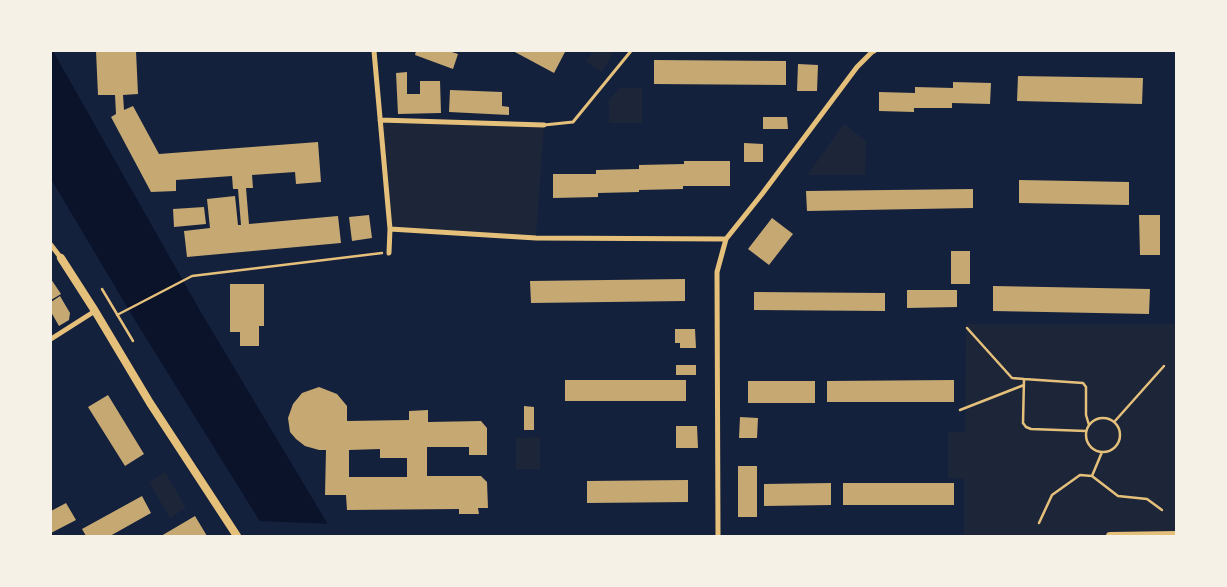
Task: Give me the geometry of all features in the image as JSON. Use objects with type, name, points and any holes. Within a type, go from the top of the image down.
[{"type":"street","points":[[374,51],[390,229],[388,253]]},
{"type":"street","points":[[718,536],[717,272],[726,239],[857,67],[874,51]]},
{"type":"street","points":[[380,120],[544,125]]},
{"type":"street","points":[[390,229],[536,238],[726,239]]},
{"type":"street","points":[[51,245],[95,311],[150,403],[237,536]]},
{"type":"street","points":[[51,339],[95,311]]},
{"type":"street","points":[[1110,536],[1176,535]]},
{"type":"lane","points":[[544,125],[573,122],[631,51]]},
{"type":"path","points":[[117,315],[192,276],[388,253]]},
{"type":"path","points":[[102,288],[133,342]]},
{"type":"path","points":[[967,328],[1012,378],[1083,383],[1086,386],[1086,415],[1089,425]]},
{"type":"path","points":[[1115,422],[1164,366]]},
{"type":"path","points":[[1024,379],[1023,423],[1028,429],[1086,430]]},
{"type":"path","points":[[960,410],[1024,386]]},
{"type":"path","points":[[1105,417],[1115,422],[1120,431],[1117,446],[1112,450],[1096,451],[1091,447],[1086,437],[1086,430],[1089,425],[1093,420],[1105,417]]},
{"type":"path","points":[[1092,476],[1102,452]]},
{"type":"path","points":[[1039,523],[1052,495],[1080,475],[1092,476],[1118,496],[1147,500],[1162,510]]},
{"type":"shaded area","points":[[51,51],[53,51],[202,314],[335,536],[269,536],[136,322],[51,179]]},
{"type":"shaded area","points":[[614,51],[602,72],[586,62],[592,52]]},
{"type":"shaded area","points":[[620,88],[642,88],[642,123],[609,123],[609,100]]},
{"type":"shaded area","points":[[380,120],[544,125],[536,238],[390,229]]},
{"type":"shaded area","points":[[844,124],[866,141],[865,175],[807,175]]},
{"type":"shaded area","points":[[966,324],[1176,324],[1176,535],[964,536],[964,479],[948,478],[948,432],[965,432]]},
{"type":"shaded area","points":[[540,437],[540,469],[516,469],[516,438]]},
{"type":"shaded area","points":[[165,472],[186,508],[170,518],[149,482]]},
{"type":"pier","points":[[257,521],[331,524],[337,536],[266,536]]},
{"type":"building","points":[[96,51],[136,51],[138,94],[123,95],[124,110],[133,106],[159,154],[318,142],[321,182],[296,184],[295,172],[252,175],[253,188],[246,188],[249,224],[338,216],[341,243],[187,257],[184,231],[210,228],[207,199],[235,196],[238,225],[241,225],[238,189],[233,189],[232,176],[176,180],[176,191],[151,192],[111,117],[116,114],[115,95],[98,95]]},
{"type":"building","points":[[416,51],[449,51],[458,54],[453,69],[415,55]]},
{"type":"building","points":[[513,51],[564,51],[565,52],[554,73]]},
{"type":"building","points":[[654,60],[786,61],[786,85],[654,84]]},
{"type":"building","points":[[798,64],[818,65],[817,91],[797,91]]},
{"type":"building","points":[[407,72],[407,94],[420,94],[420,81],[440,81],[441,113],[398,114],[396,73]]},
{"type":"building","points":[[1018,76],[1143,78],[1142,104],[1017,101]]},
{"type":"building","points":[[953,82],[991,83],[990,104],[952,103],[952,108],[914,108],[914,112],[879,111],[879,92],[915,93],[915,87],[953,88]]},
{"type":"building","points":[[450,90],[502,92],[502,106],[509,107],[509,115],[449,112]]},
{"type":"building","points":[[763,117],[787,117],[788,129],[763,129]]},
{"type":"building","points":[[744,143],[763,144],[763,162],[744,162]]},
{"type":"building","points":[[684,161],[730,161],[730,186],[683,186],[683,189],[598,193],[598,197],[553,198],[553,174],[596,174],[596,170],[639,169],[639,165],[684,164]]},
{"type":"building","points":[[1019,180],[1129,182],[1129,205],[1019,203]]},
{"type":"building","points":[[973,189],[973,208],[807,211],[806,191]]},
{"type":"building","points":[[204,207],[206,224],[174,227],[173,209]]},
{"type":"building","points":[[369,215],[372,238],[352,241],[349,217]]},
{"type":"building","points":[[1139,215],[1160,215],[1160,255],[1140,255]]},
{"type":"building","points":[[772,218],[793,234],[769,265],[748,249]]},
{"type":"building","points":[[951,251],[970,251],[970,284],[951,284]]},
{"type":"building","points":[[51,279],[61,294],[51,300]]},
{"type":"building","points":[[685,279],[685,301],[531,303],[530,281]]},
{"type":"building","points":[[230,284],[264,284],[264,326],[259,326],[259,346],[240,346],[240,332],[230,332]]},
{"type":"building","points":[[993,286],[1150,289],[1149,314],[993,311]]},
{"type":"building","points":[[907,290],[957,290],[957,307],[907,308]]},
{"type":"building","points":[[754,292],[885,293],[885,311],[754,310]]},
{"type":"building","points":[[60,296],[70,313],[69,320],[59,326],[51,312],[51,302]]},
{"type":"building","points":[[675,329],[695,329],[696,348],[680,348],[680,343],[675,343]]},
{"type":"building","points":[[676,365],[696,365],[696,375],[676,375]]},
{"type":"building","points":[[565,380],[686,380],[686,401],[565,401]]},
{"type":"building","points":[[954,380],[954,402],[827,402],[827,381]]},
{"type":"building","points":[[748,381],[815,381],[815,403],[748,403]]},
{"type":"building","points":[[319,387],[337,394],[347,406],[347,421],[409,420],[409,411],[428,410],[428,422],[481,421],[487,428],[487,455],[469,455],[469,447],[427,447],[427,476],[481,476],[487,482],[488,508],[478,508],[479,514],[459,514],[459,509],[347,510],[346,495],[325,495],[326,450],[305,446],[290,432],[288,418],[293,404],[302,393]],"holes":[[[380,449],[380,458],[407,458],[407,477],[349,477],[349,450]]]},
{"type":"building","points":[[108,395],[144,454],[125,466],[88,407]]},
{"type":"building","points":[[524,406],[534,407],[534,430],[524,430]]},
{"type":"building","points":[[740,417],[758,418],[757,438],[739,438]]},
{"type":"building","points":[[676,426],[697,426],[698,448],[676,448]]},
{"type":"building","points":[[738,466],[757,466],[757,517],[738,517]]},
{"type":"building","points":[[688,480],[688,502],[587,503],[587,481]]},
{"type":"building","points":[[831,483],[831,505],[764,506],[764,484]]},
{"type":"building","points":[[843,483],[954,483],[954,505],[843,505]]},
{"type":"building","points":[[142,496],[151,513],[110,536],[86,536],[82,529]]},
{"type":"building","points":[[66,503],[76,520],[51,533],[51,511]]},
{"type":"building","points":[[195,516],[207,536],[161,536]]}]
